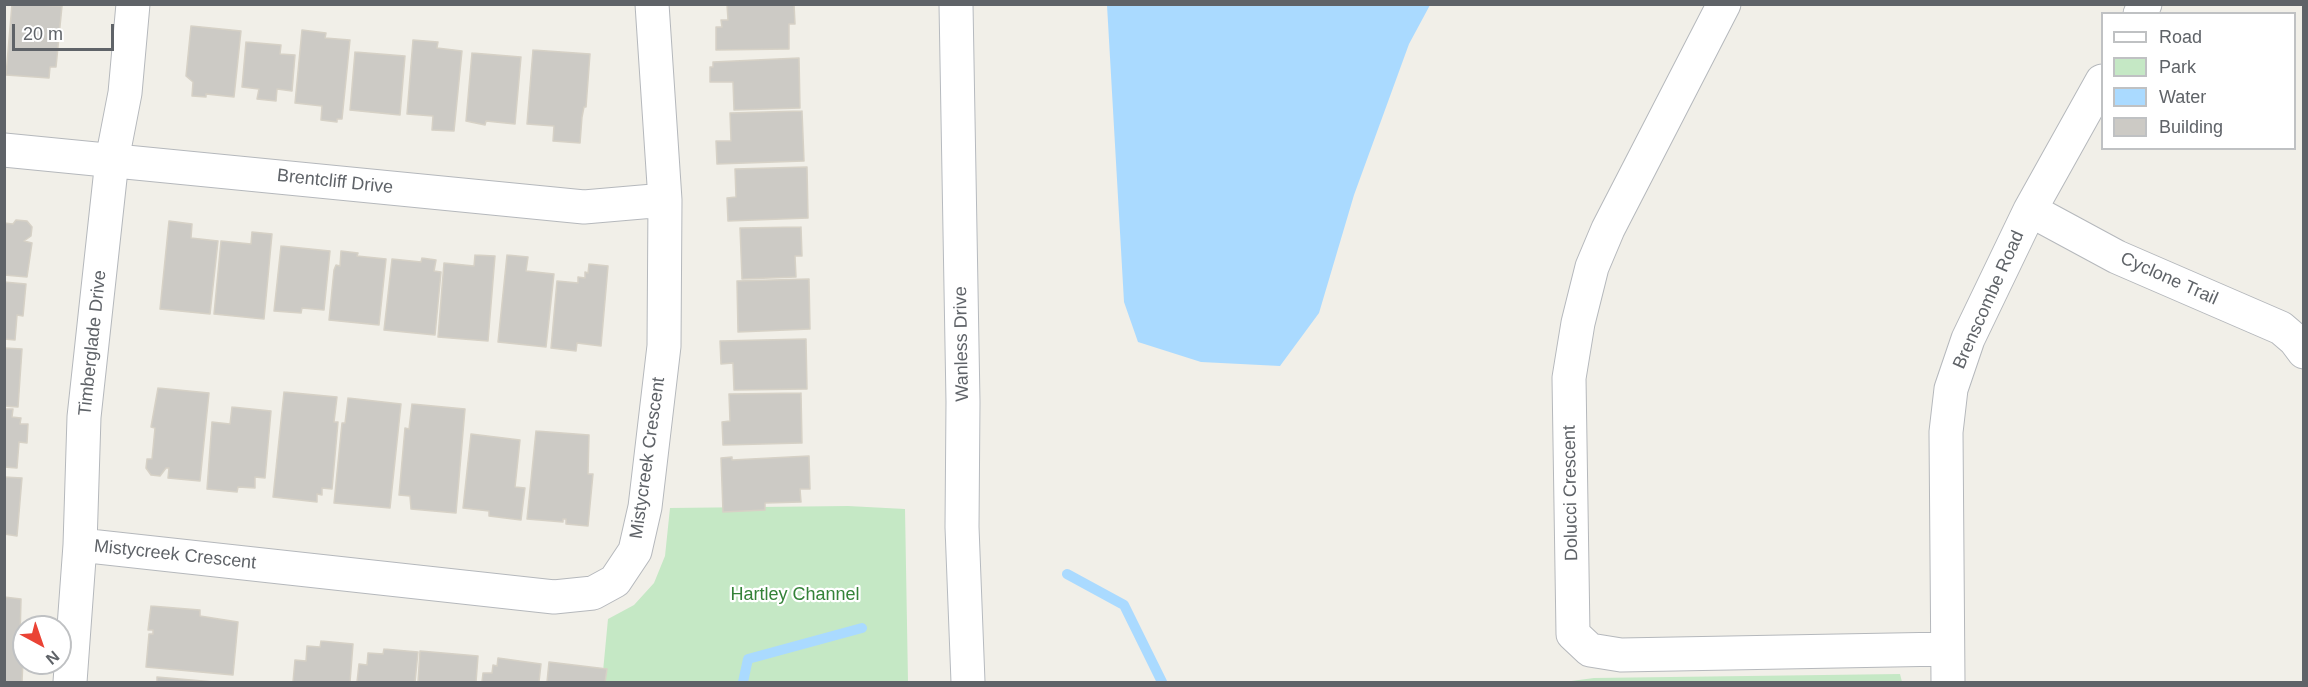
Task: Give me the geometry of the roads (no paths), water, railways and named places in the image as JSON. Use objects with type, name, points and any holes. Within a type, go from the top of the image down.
[{"type":"street","name":"Timberglade Drive","points":[[70,682],[81,545],[84,417],[112,160],[125,93],[133,4]]},
{"type":"street","name":"Mistycreek Crescent","points":[[81,545],[554,597],[593,592],[615,581],[635,551],[645,507],[664,346],[665,200],[652,4]]},
{"type":"street","name":"Wanless Drive","points":[[956,4],[963,402],[962,527],[968,682]]},
{"type":"street","name":"Dolucci Crescent","points":[[1724,4],[1608,229],[1592,267],[1578,323],[1569,378],[1573,634],[1590,650],[1621,655],[1947,649]]},
{"type":"street","name":"Brenscombe Road","points":[[1948,682],[1946,432],[1951,389],[1968,339],[2030,210],[2101,85]]},
{"type":"street","name":"Brentcliff Drive","points":[[4,150],[584,207],[665,200]]},
{"type":"street","name":"Cyclone Trail","points":[[2030,210],[2117,257],[2281,328],[2295,340],[2304,352]]},
{"type":"water","points":[[1107,5],[1430,5],[1409,44],[1354,195],[1319,313],[1280,366],[1201,362],[1138,342],[1124,302]]},
{"type":"waterway","points":[[1067,574],[1124,605],[1162,682]]},
{"type":"waterway","points":[[743,682],[748,659],[862,628]]},
{"type":"park label","name":"Hartley Channel","points":[[795,595]]}]
